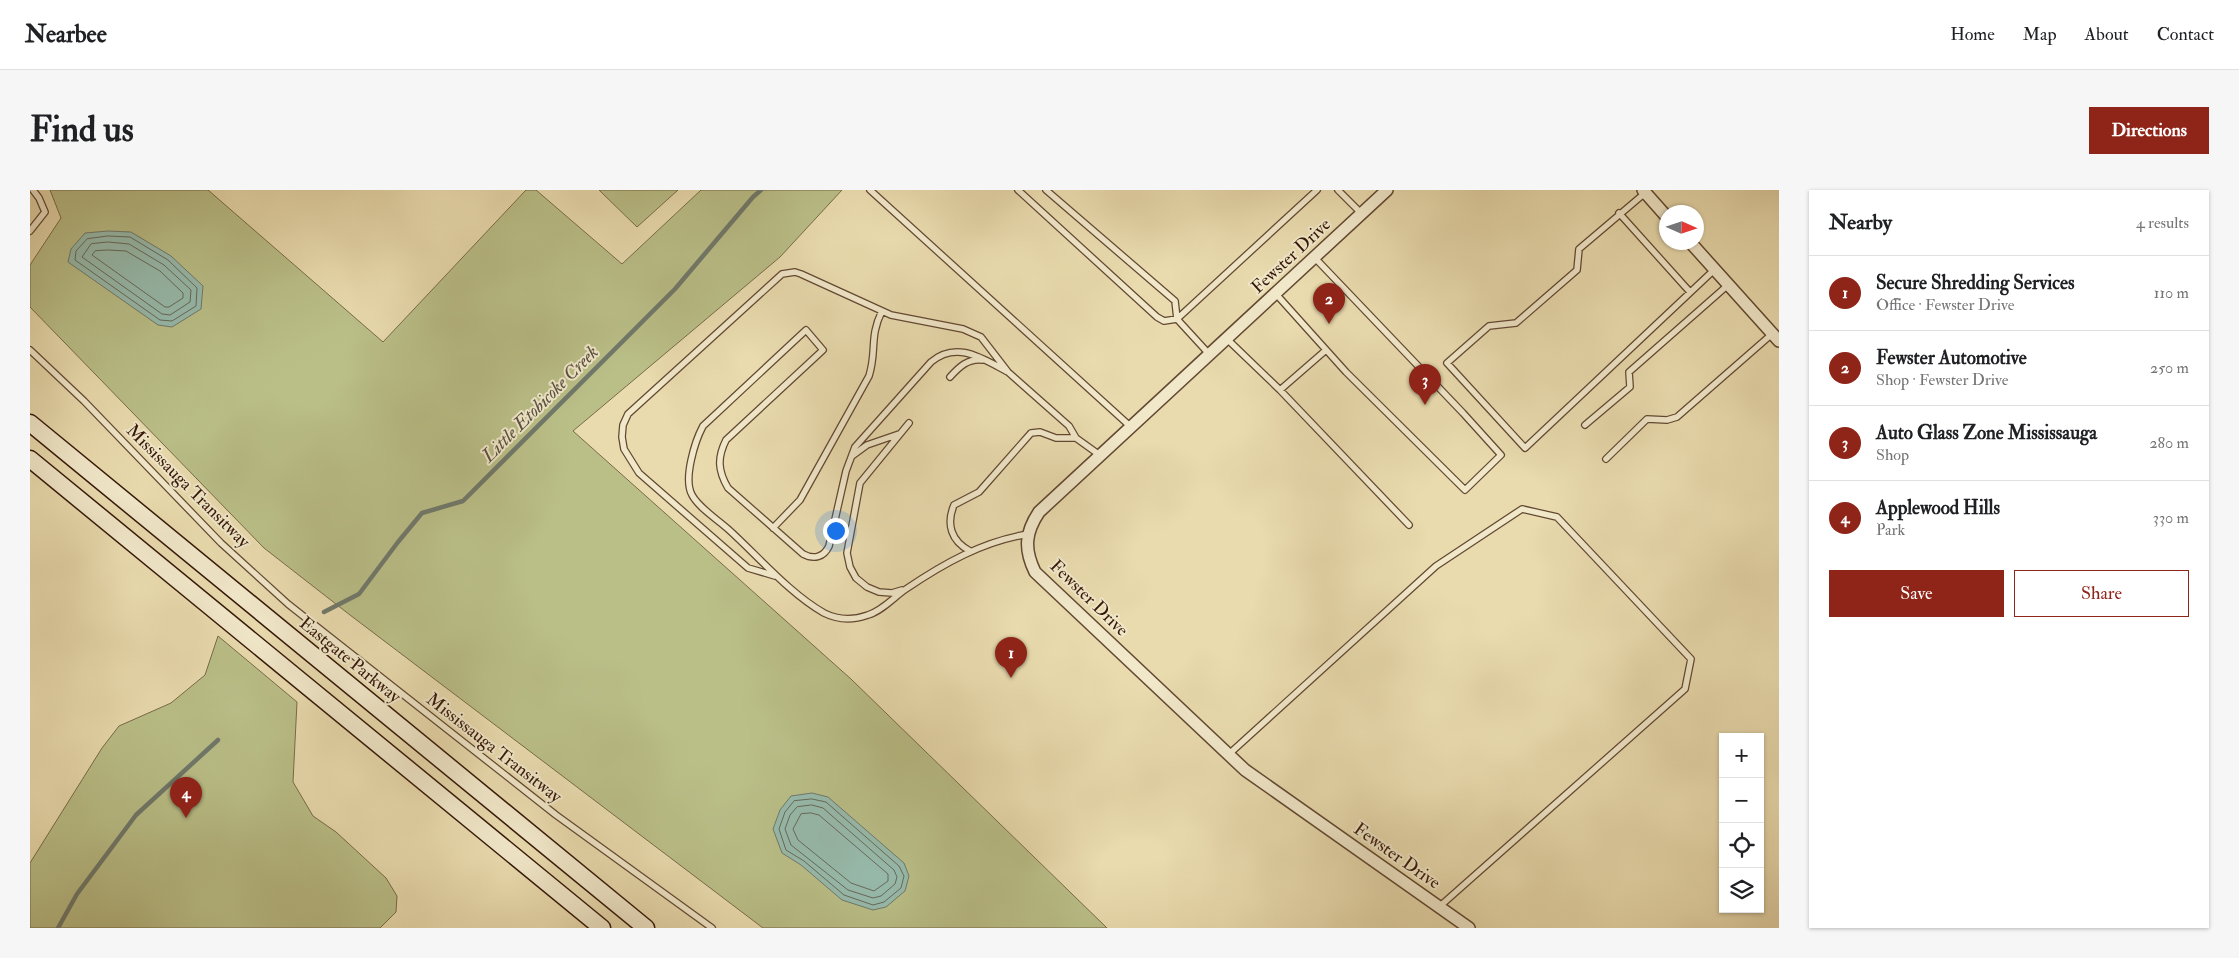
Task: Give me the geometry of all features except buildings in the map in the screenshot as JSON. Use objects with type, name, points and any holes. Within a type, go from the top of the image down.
[{"type":"main road","name":"Eastgate Parkway","points":[[30,424],[646,928]]},
{"type":"main road","points":[[30,458],[602,928]]},
{"type":"street","name":"Fewster Drive","points":[[1388,190],[1039,512],[1030,526],[1029,559],[1035,572],[1245,770],[1469,928]]},
{"type":"street","points":[[1644,191],[1659,208]]},
{"type":"street","points":[[1697,250],[1776,338]]},
{"type":"lane","points":[[30,231],[45,212],[33,190]]},
{"type":"lane","points":[[870,190],[1132,428]]},
{"type":"lane","points":[[1018,190],[1157,317],[1164,321],[1177,319],[1317,190]]},
{"type":"lane","points":[[1046,190],[1175,301],[1177,319],[1210,355]]},
{"type":"lane","points":[[1338,190],[1362,214]]},
{"type":"lane","points":[[1644,191],[1579,249],[1577,270],[1516,323],[1489,326],[1447,363],[1525,448],[1714,270]]},
{"type":"lane","points":[[1619,213],[1690,292]]},
{"type":"lane","points":[[1276,294],[1346,372],[1465,490],[1501,455],[1314,258]]},
{"type":"lane","points":[[775,576],[748,568],[638,473],[624,449],[622,437],[626,420],[635,407],[782,274],[788,272],[801,274],[891,315],[972,332],[988,344],[1008,372],[1069,426],[1076,438],[1101,456]]},
{"type":"lane","points":[[1585,425],[1630,387],[1629,372],[1728,286]]},
{"type":"lane","points":[[773,528],[800,500],[869,376],[873,359],[872,339],[875,324],[882,311]]},
{"type":"lane","points":[[1008,372],[974,354],[958,352],[941,354],[855,447],[849,458],[829,546],[823,554],[813,557],[803,554],[728,488],[720,471],[720,451],[726,440],[823,350],[806,330],[703,426],[695,445],[689,487],[696,501],[759,556],[775,576],[825,613],[840,618],[856,619],[871,614],[905,589],[970,551],[1016,536],[1029,534]]},
{"type":"lane","points":[[1606,460],[1647,419],[1666,420],[1677,417],[1776,338]]},
{"type":"lane","points":[[1227,339],[1280,390],[1409,525]]},
{"type":"lane","name":"Mississauga Transitway","points":[[30,350],[84,401],[222,543],[288,604],[556,815],[712,928]]},
{"type":"lane","points":[[1280,390],[1326,350]]},
{"type":"lane","points":[[950,377],[962,364],[970,360],[987,361]]},
{"type":"lane","points":[[905,589],[892,593],[879,592],[867,587],[856,578],[850,567],[847,553],[860,483],[909,424]]},
{"type":"lane","points":[[970,551],[956,540],[951,532],[949,523],[954,504],[978,492],[1031,433],[1040,432],[1056,438],[1076,438]]},
{"type":"lane","points":[[849,458],[867,445],[899,434]]},
{"type":"lane","points":[[1228,755],[1436,566],[1522,509],[1556,517],[1690,659],[1685,689],[1439,907]]},
{"type":"green space","points":[[50,190],[208,190],[383,342],[526,190],[536,190],[622,264],[701,190],[842,190],[780,257],[573,431],[851,679],[1107,928],[763,928],[264,548],[30,307],[30,265],[61,218]]},
{"type":"green space","points":[[599,190],[678,190],[637,227]]},
{"type":"green space","points":[[218,636],[297,702],[293,782],[313,816],[336,832],[386,878],[397,896],[396,912],[380,928],[30,928],[30,863],[102,748],[119,726],[171,703],[205,675]]},
{"type":"water","points":[[131,232],[171,256],[203,286],[201,309],[172,327],[158,325],[68,262],[71,249],[85,233]]},
{"type":"water","points":[[812,793],[828,797],[904,863],[909,876],[905,891],[886,907],[873,910],[842,900],[801,865],[782,853],[773,829],[780,810],[791,796]]},
{"type":"waterway","name":"Little Etobicoke Creek","points":[[324,612],[359,594],[422,513],[463,501],[675,289],[761,190]]},
{"type":"waterway","name":"Little Etobicoke Creek","points":[[58,928],[77,894],[136,815],[218,740]]},
{"type":"place","name":"Fewster Automotive","points":[[1329,324]]},
{"type":"place","name":"Auto Glass Zone Mississauga","points":[[1425,405]]},
{"type":"place","name":"Secure Shredding Services","points":[[1011,678]]},
{"type":"place","name":"Applewood Hills","points":[[186,818]]}]
